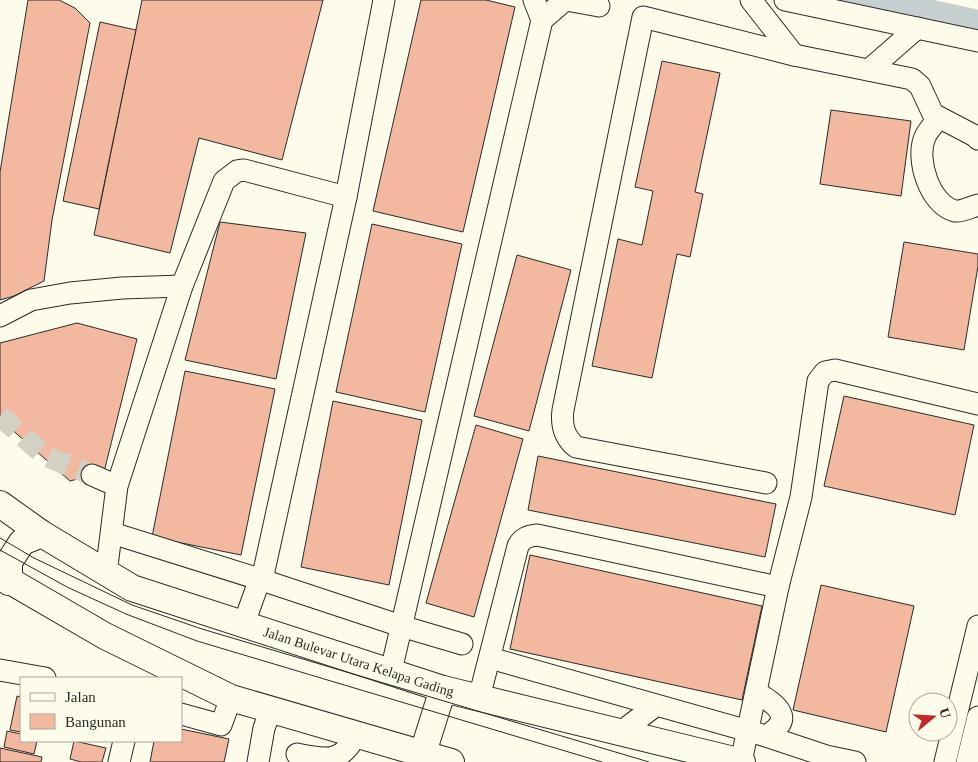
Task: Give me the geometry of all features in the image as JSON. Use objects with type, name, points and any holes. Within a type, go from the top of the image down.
[{"type":"main road","name":"Jalan Bulevar Utara Kelapa Gading","points":[[0,504],[42,534],[132,588],[443,689],[742,762]]},
{"type":"main road","points":[[42,534],[22,542],[9,562],[5,579],[104,636],[231,698],[452,762]]},
{"type":"main road","points":[[423,753],[443,689]]},
{"type":"street","points":[[248,627],[256,586],[262,580],[346,197],[384,0]]},
{"type":"street","points":[[391,671],[542,20],[534,0]]},
{"type":"street","points":[[542,20],[566,0],[599,6]]},
{"type":"street","points":[[751,0],[794,55]]},
{"type":"street","points":[[785,0],[978,42]]},
{"type":"street","points":[[766,483],[576,447],[567,439],[564,432],[562,417],[642,16],[794,55],[912,79],[920,86],[933,114],[938,118],[946,119],[978,140]]},
{"type":"street","points":[[869,70],[917,28]]},
{"type":"street","points":[[938,118],[925,138],[922,156],[923,172],[934,193],[945,207],[957,211],[978,205]]},
{"type":"street","points":[[106,574],[117,486],[182,286],[224,181],[237,171],[244,170],[346,197]]},
{"type":"street","points":[[0,316],[31,300],[70,293],[122,288],[182,286]]},
{"type":"street","points":[[742,762],[757,734],[756,692],[778,587],[801,497],[818,381],[825,372],[835,370],[978,404]]},
{"type":"street","points":[[92,475],[117,486]]},
{"type":"street","points":[[112,533],[462,644]]},
{"type":"street","points":[[479,698],[518,546],[521,541],[530,536],[537,535],[778,587]]},
{"type":"street","points":[[945,762],[972,680],[978,626]]},
{"type":"street","points":[[490,658],[757,734],[826,756],[855,762]]},
{"type":"street","points":[[0,670],[39,677]]},
{"type":"street","points":[[756,692],[774,704],[781,713],[782,722],[776,730],[757,734]]},
{"type":"street","points":[[182,714],[221,725],[231,698]]},
{"type":"street","points":[[621,732],[655,706]]},
{"type":"street","points":[[258,762],[264,728],[271,710]]},
{"type":"street","points":[[968,762],[978,717]]},
{"type":"street","points":[[298,754],[327,761],[338,760],[345,756],[351,748],[356,735]]},
{"type":"street","points":[[120,762],[124,742]]},
{"type":"building","points":[[28,0],[59,0],[75,8],[90,23],[52,220],[44,281],[14,296],[0,300],[0,172]]},
{"type":"building","points":[[142,0],[323,0],[282,160],[199,138],[170,253],[94,235]]},
{"type":"building","points":[[421,0],[486,0],[515,7],[463,232],[373,211]]},
{"type":"building","points":[[100,22],[136,30],[99,209],[63,201]]},
{"type":"building","points":[[662,61],[720,73],[695,192],[703,194],[690,257],[677,254],[652,378],[592,366],[618,239],[642,245],[653,191],[635,187]]},
{"type":"building","points":[[831,110],[911,121],[901,196],[820,184]]},
{"type":"building","points":[[220,222],[306,233],[276,379],[185,360]]},
{"type":"building","points":[[372,224],[462,244],[425,412],[336,392]]},
{"type":"building","points":[[904,242],[978,254],[978,266],[964,350],[888,337]]},
{"type":"building","points":[[517,255],[571,270],[529,431],[474,416]]},
{"type":"building","points":[[77,323],[137,339],[104,472],[70,481],[0,419],[0,343]]},
{"type":"building","points":[[185,371],[275,389],[241,555],[152,537]]},
{"type":"building","points":[[844,396],[974,425],[955,515],[824,486]]},
{"type":"building","points":[[333,401],[422,420],[389,585],[301,567]]},
{"type":"building","points":[[476,425],[523,439],[474,617],[426,603]]},
{"type":"building","points":[[538,456],[776,504],[765,557],[528,510]]},
{"type":"building","points":[[530,555],[762,606],[742,700],[510,649]]},
{"type":"building","points":[[821,585],[914,606],[886,732],[793,710]]},
{"type":"building","points":[[17,696],[20,697],[20,732],[10,730]]},
{"type":"building","points":[[182,729],[229,739],[224,762],[150,762],[154,742],[182,742]]},
{"type":"building","points":[[7,731],[20,734],[20,742],[37,742],[34,754],[4,747]]},
{"type":"building","points":[[74,742],[106,748],[102,762],[81,762],[70,759]]},
{"type":"building","points":[[0,748],[42,757],[41,762],[0,762]]},
{"type":"waterway","points":[[853,0],[978,27]]},
{"type":"tunnel","points":[[0,416],[45,456],[92,475]]},
{"type":"tram line","points":[[0,538],[34,558],[132,605],[202,629],[649,762]]},
{"type":"tram line","points":[[0,550],[67,587],[126,614],[197,641],[602,762]]}]
